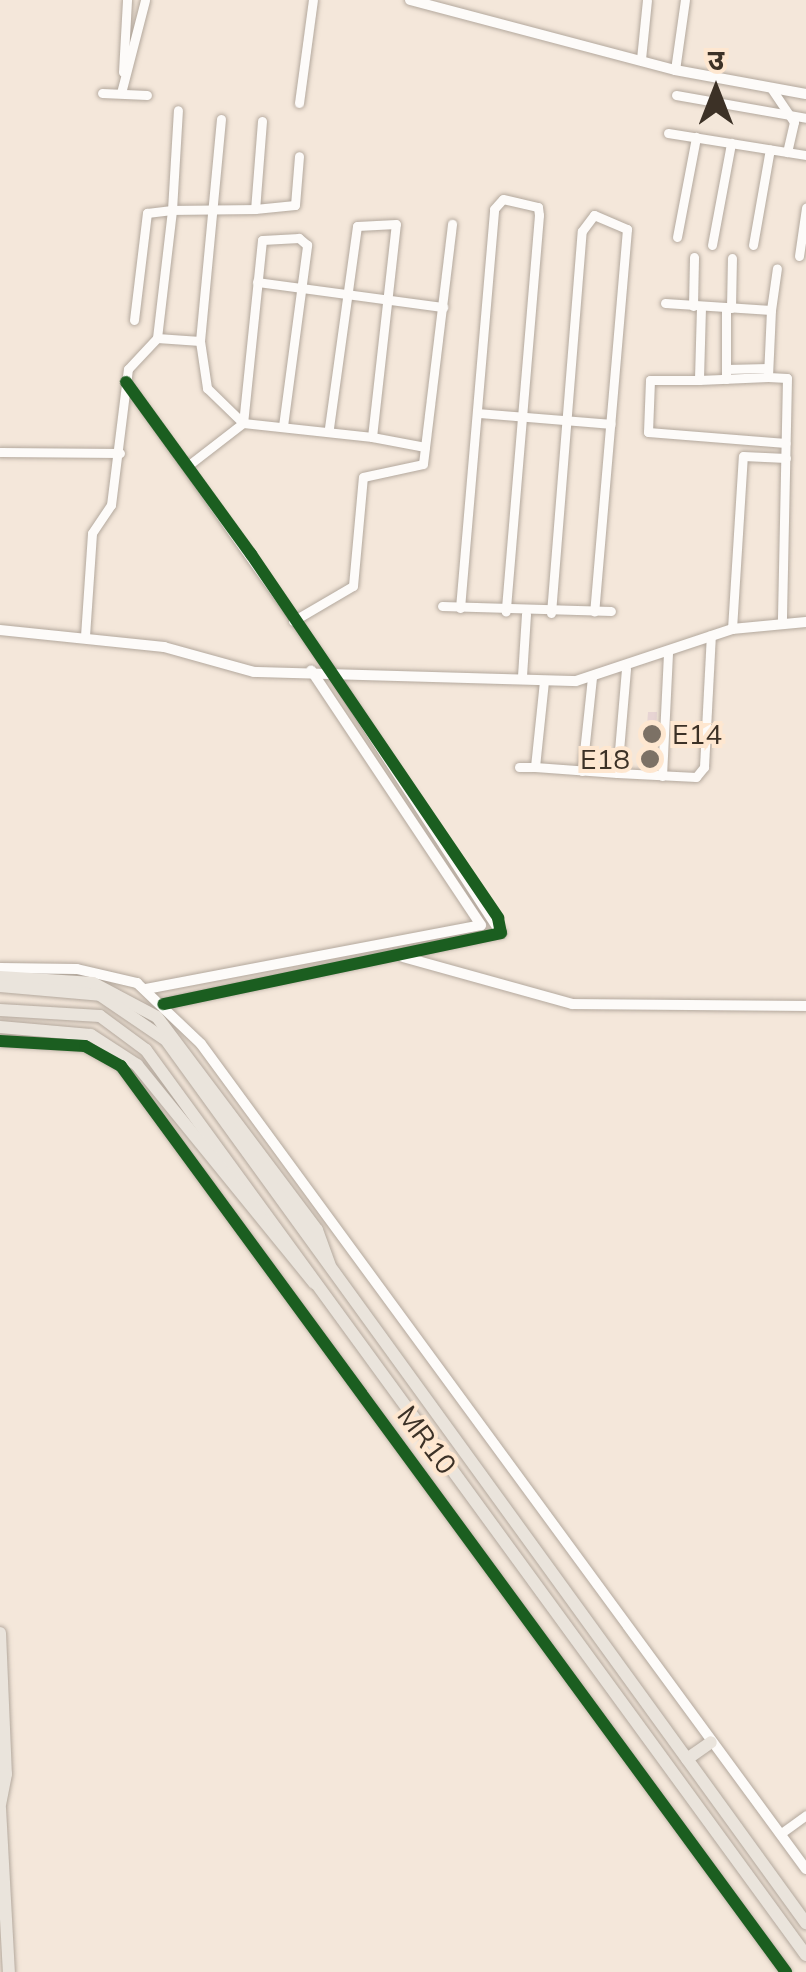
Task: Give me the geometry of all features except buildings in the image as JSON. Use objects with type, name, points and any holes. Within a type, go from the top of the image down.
[{"type":"main road","points":[[0,977],[93,984],[157,1017],[317,1230],[330,1267]]},
{"type":"main road","name":"MR10","points":[[0,986],[66,987],[144,1018],[330,1267],[806,1923]]},
{"type":"main road","name":"MR10","points":[[0,1010],[100,1016],[146,1050],[806,1955]]},
{"type":"main road","points":[[0,1027],[90,1035],[137,1065],[284,1255],[321,1287]]},
{"type":"main road","points":[[0,1632],[0,1806],[9,1972]]},
{"type":"main road","points":[[687,1759],[711,1742]]},
{"type":"street","points":[[121,93],[127,0]]},
{"type":"street","points":[[121,93],[145,0]]},
{"type":"street","points":[[299,103],[313,0]]},
{"type":"street","points":[[410,0],[675,70],[806,94]]},
{"type":"street","points":[[641,60],[647,0]]},
{"type":"street","points":[[675,70],[685,0]]},
{"type":"street","points":[[771,88],[791,115],[787,152]]},
{"type":"street","points":[[102,92],[148,95]]},
{"type":"street","points":[[676,95],[806,118]]},
{"type":"street","points":[[157,338],[172,210],[178,110]]},
{"type":"street","points":[[222,119],[200,374],[228,416],[242,423],[329,430],[425,447]]},
{"type":"street","points":[[255,210],[262,122]]},
{"type":"street","points":[[668,133],[806,156]]},
{"type":"street","points":[[677,237],[696,137]]},
{"type":"street","points":[[712,245],[731,143]]},
{"type":"street","points":[[753,244],[770,149]]},
{"type":"street","points":[[134,320],[147,213],[295,206],[299,156]]},
{"type":"street","points":[[460,608],[494,209],[503,200],[538,207],[539,216],[506,612]]},
{"type":"street","points":[[798,256],[806,208]]},
{"type":"street","points":[[551,613],[582,231],[594,216],[627,229],[594,612]]},
{"type":"street","points":[[329,430],[357,226],[382,222],[400,232],[372,437]]},
{"type":"street","points":[[293,621],[353,586],[363,477],[420,467],[452,224]]},
{"type":"street","points":[[190,464],[242,423],[262,240],[300,238],[307,245],[283,426]]},
{"type":"street","points":[[694,256],[699,380]]},
{"type":"street","points":[[726,374],[732,258]]},
{"type":"street","points":[[768,372],[777,268]]},
{"type":"street","points":[[257,282],[346,298],[442,307]]},
{"type":"street","points":[[665,303],[771,310]]},
{"type":"street","points":[[85,636],[92,533],[112,504],[126,382],[134,354],[157,338],[200,341]]},
{"type":"street","points":[[782,621],[786,458],[787,378],[768,372],[699,380],[650,380],[648,432],[786,443]]},
{"type":"street","points":[[126,382],[190,464],[498,918],[495,937],[164,1004]]},
{"type":"street","points":[[478,413],[611,424]]},
{"type":"street","points":[[0,452],[120,454]]},
{"type":"street","points":[[732,629],[743,456],[786,458]]},
{"type":"street","points":[[442,606],[526,614],[611,611]]},
{"type":"street","points":[[522,676],[526,614]]},
{"type":"street","points":[[0,630],[85,636],[254,672],[330,670],[522,676],[544,682],[592,678],[626,669],[732,629],[782,621],[806,622]]},
{"type":"street","points":[[519,767],[662,776],[703,774],[711,635]]},
{"type":"street","points":[[662,776],[668,652]]},
{"type":"street","points":[[617,773],[626,669]]},
{"type":"street","points":[[146,990],[481,925],[479,915],[310,670]]},
{"type":"street","points":[[582,771],[592,678]]},
{"type":"street","points":[[535,767],[544,682]]},
{"type":"street","points":[[370,946],[572,1004],[806,1006]]},
{"type":"street","points":[[0,968],[109,973],[146,990],[201,1044],[806,1869]]},
{"type":"street","points":[[0,1041],[72,1043],[121,1066],[786,1972]]},
{"type":"street","points":[[780,1834],[806,1816]]},
{"type":"cycle path","points":[[126,382],[251,554],[498,918],[501,933],[163,1004]]},
{"type":"cycle path","points":[[0,1041],[85,1046],[121,1066],[786,1972]]},
{"type":"place","name":"E14","points":[[652,734]]},
{"type":"place","name":"E18","points":[[650,759]]}]
